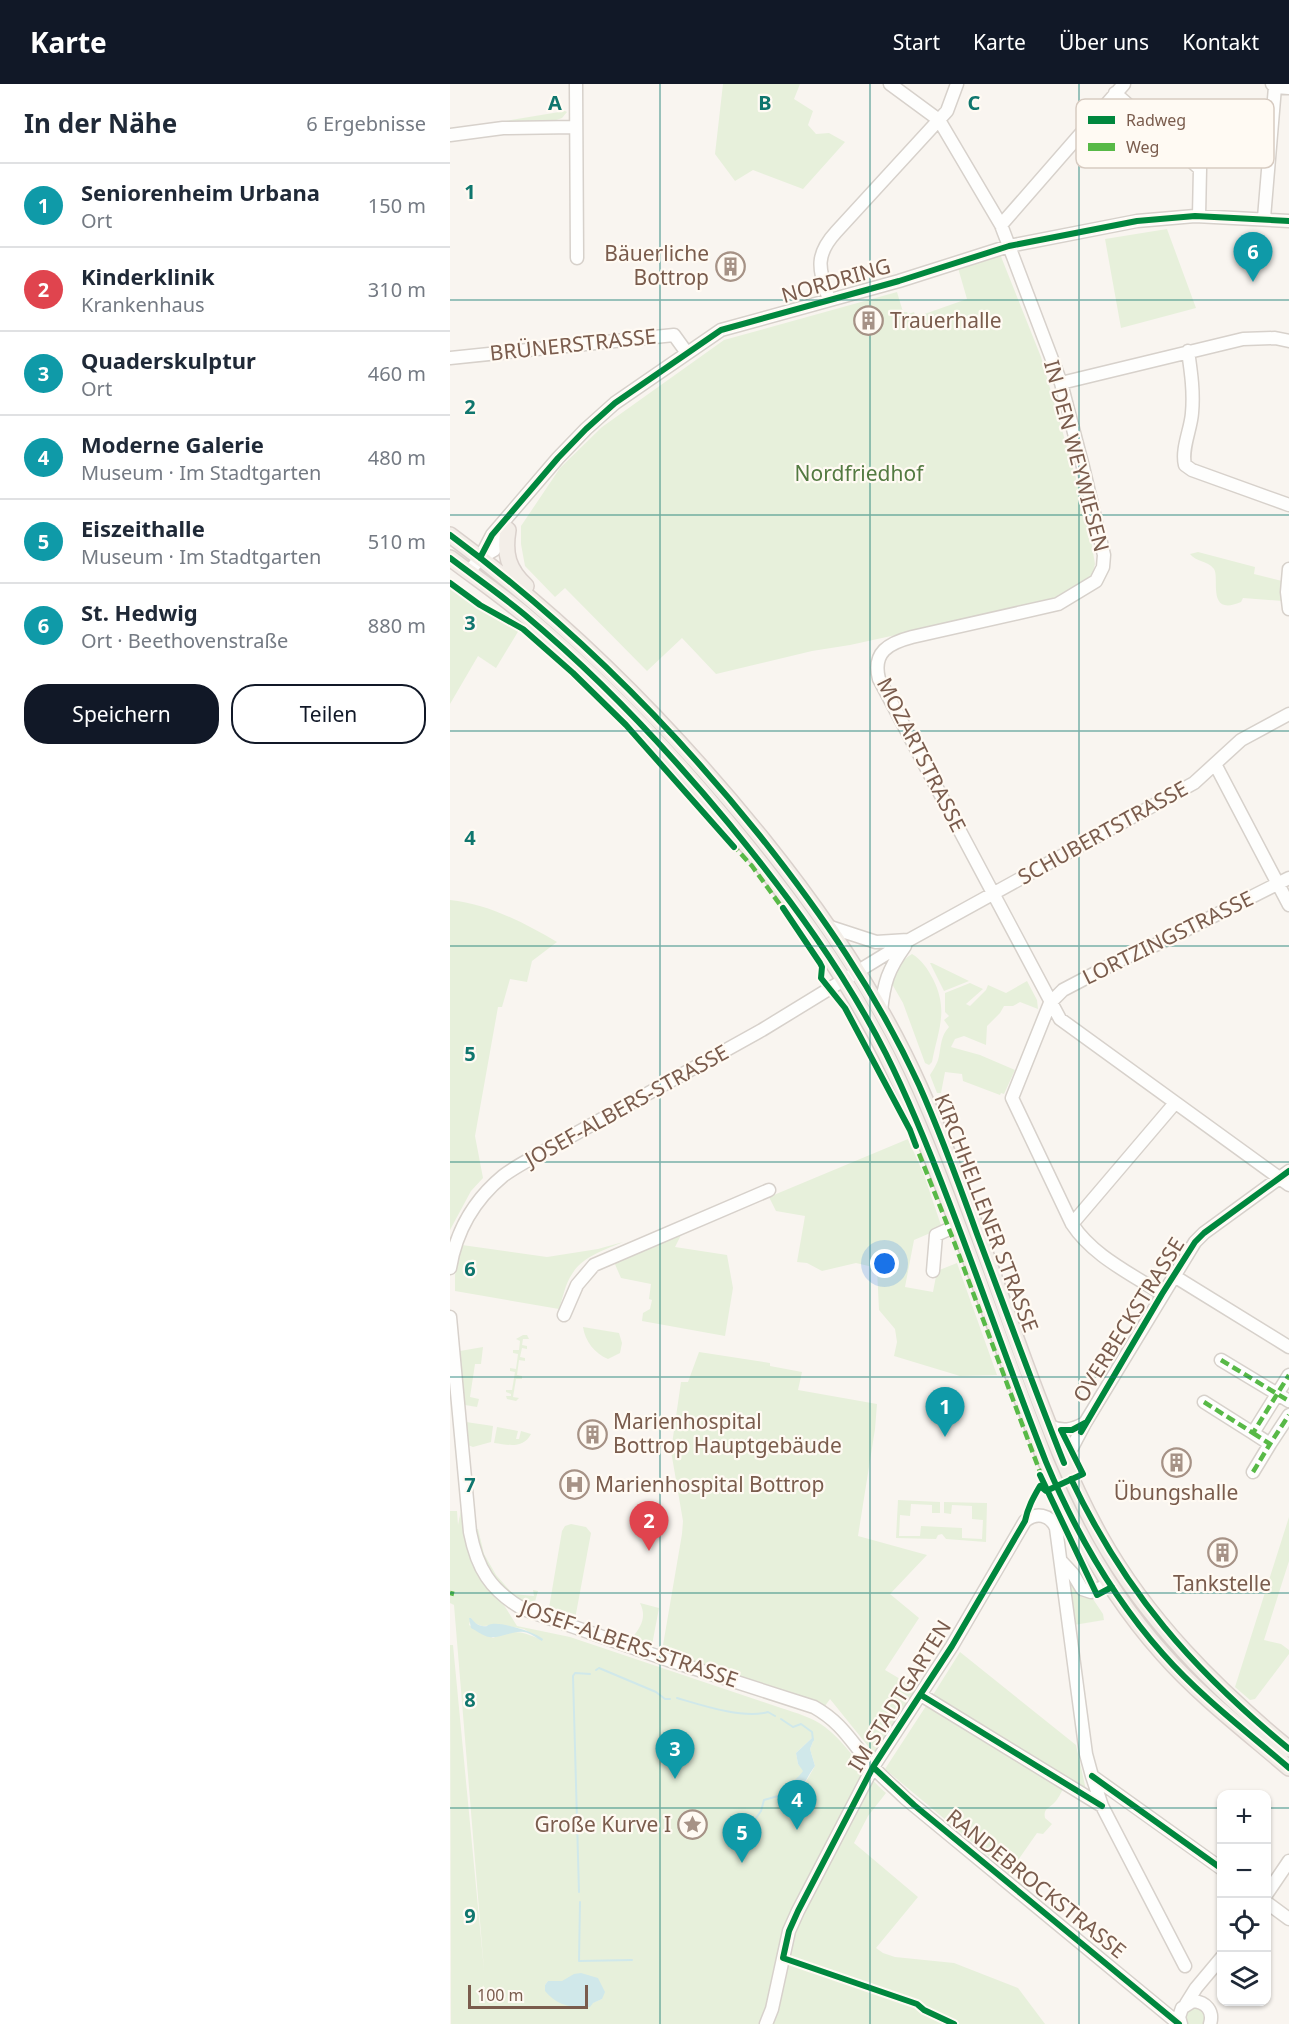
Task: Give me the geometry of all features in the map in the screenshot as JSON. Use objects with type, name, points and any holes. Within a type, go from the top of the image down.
[{"type":"main road","points":[[508,530],[506,550],[509,565],[515,575],[531,590],[534,601]]},
{"type":"main road","name":"KIRCHHELLENER STRASSE","points":[[450,535],[534,601],[628,689],[731,800],[830,927],[920,1126],[1046,1462],[1088,1548],[1131,1615],[1164,1655],[1233,1720],[1289,1768]]},
{"type":"main road","name":"KIRCHHELLENER STRASSE","points":[[450,558],[526,616],[603,686],[681,768],[767,870],[818,940],[881,1011],[920,1086],[948,1154],[1064,1463],[1102,1539],[1134,1590],[1181,1648],[1220,1689],[1289,1749]]},
{"type":"street","points":[[576,84],[577,258]]},
{"type":"street","name":"IN DEN WEYWIESEN","points":[[890,84],[939,120],[1001,225],[1061,383],[1104,555],[1103,567],[1096,581],[1090,586]]},
{"type":"street","points":[[829,300],[820,268],[823,248],[947,111],[957,84]]},
{"type":"street","points":[[1273,86],[1289,88]]},
{"type":"street","points":[[450,135],[502,128],[575,127]]},
{"type":"street","points":[[1001,225],[1076,139]]},
{"type":"street","points":[[1199,168],[1202,174],[1199,216]]},
{"type":"street","points":[[1263,218],[1267,168]]},
{"type":"street","name":"NORDRING","points":[[469,572],[480,558],[487,542],[529,491],[600,416],[615,403],[721,330],[899,281],[1009,246],[1137,221],[1199,216],[1289,221]]},
{"type":"street","name":"BRÜNERSTRASSE","points":[[450,358],[674,334],[687,352]]},
{"type":"street","points":[[1061,383],[1243,339],[1275,338],[1289,341]]},
{"type":"street","points":[[1188,351],[1193,390],[1192,414],[1184,456],[1185,465],[1192,470],[1289,505]]},
{"type":"street","name":"NORDRING","points":[[480,558],[494,550],[508,530],[529,491]]},
{"type":"street","points":[[1289,569],[1287,592],[1289,609]]},
{"type":"street","name":"MOZARTSTRASSE","points":[[1090,586],[1058,604],[898,641],[886,648],[879,657],[877,666],[879,679],[1060,1019],[1174,1103],[1286,1178]]},
{"type":"street","name":"SCHUBERTSTRASSE","points":[[851,976],[909,940],[1194,783],[1241,740],[1289,714]]},
{"type":"street","points":[[1215,764],[1283,881],[1289,905]]},
{"type":"street","name":"LORTZINGSTRASSE","points":[[1050,1003],[1063,990],[1112,964],[1160,943],[1283,881]]},
{"type":"street","name":"SCHUBERTSTRASSE","points":[[830,927],[876,942],[909,940]]},
{"type":"street","name":"SCHUBERTSTRASSE","points":[[881,1011],[884,983],[893,963],[909,940]]},
{"type":"street","name":"JOSEF-ALBERS-STRASSE","points":[[450,1268],[460,1231],[472,1210],[486,1192],[504,1176],[539,1154],[762,1030],[851,976]]},
{"type":"street","points":[[1050,1003],[1012,1098],[1072,1224],[1082,1239],[1094,1250],[1162,1294]]},
{"type":"street","points":[[1072,1224],[1174,1103]]},
{"type":"street","name":"OVERBECKSTRASSE","points":[[1064,1463],[1085,1423],[1195,1242],[1204,1233],[1286,1178]]},
{"type":"street","points":[[564,1315],[577,1285],[594,1265],[769,1190]]},
{"type":"street","name":"KIRCHHELLENER STRASSE","points":[[933,1271],[936,1235],[958,1225]]},
{"type":"street","points":[[1174,1276],[1289,1347]]},
{"type":"street","name":"JOSEF-ALBERS-STRASSE","points":[[450,1317],[470,1532],[479,1566],[496,1588],[508,1600],[532,1612],[814,1707],[827,1714],[843,1728],[873,1767]]},
{"type":"street","points":[[1221,1360],[1289,1401]]},
{"type":"street","points":[[1253,1433],[1289,1375]]},
{"type":"street","points":[[1204,1402],[1270,1444]]},
{"type":"street","points":[[1253,1472],[1289,1415]]},
{"type":"street","name":"OVERBECKSTRASSE","points":[[1049,1425],[1056,1429],[1072,1430],[1085,1423]]},
{"type":"street","name":"IM STADTGARTEN","points":[[766,2024],[772,2009],[789,1931],[798,1911],[873,1767],[952,1646],[1025,1521],[1033,1516],[1042,1515],[1053,1522],[1060,1560]]},
{"type":"street","points":[[1060,1560],[1082,1590],[1090,1592],[1110,1584]]},
{"type":"street","points":[[1060,1560],[1086,1754],[1092,1776],[1102,1806],[1185,1966]]},
{"type":"street","points":[[921,1695],[1102,1806]]},
{"type":"street","name":"RANDEBROCKSTRASSE","points":[[873,1767],[914,1805],[1180,2024]]},
{"type":"street","points":[[1092,1776],[1217,1866]]},
{"type":"street","points":[[1271,1888],[1289,1861]]},
{"type":"street","points":[[1271,1906],[1289,1919]]},
{"type":"street","points":[[1180,2024],[1179,2017],[1189,1997],[1217,1962]]},
{"type":"street","points":[[1209,2024],[1211,2014],[1206,2002],[1205,1988],[1212,1969]]},
{"type":"street","points":[[1163,2010],[1173,2012],[1199,2002],[1209,2009]]},
{"type":"green space","points":[[723,84],[800,84],[794,99],[813,111],[808,125],[816,134],[829,133],[845,142],[803,189],[753,170],[735,181],[715,154]]},
{"type":"green space","points":[[567,112],[562,118],[548,123],[499,122]]},
{"type":"green space","points":[[1167,229],[1196,308],[1121,328],[1105,239]]},
{"type":"green space","name":"Nordfriedhof","points":[[1000,254],[1041,357],[1087,516],[1095,564],[1092,576],[1080,586],[1046,602],[850,645],[812,651],[716,674],[682,638],[647,671],[565,588],[555,597],[525,566],[521,526],[560,468],[602,427],[724,340],[897,292],[903,312],[908,314],[914,312],[916,317],[967,299],[958,268]]},
{"type":"green space","points":[[1198,552],[1255,567],[1254,574],[1282,581],[1283,601],[1243,598],[1241,602],[1223,604],[1219,601],[1217,594],[1214,569],[1190,554]]},
{"type":"green space","points":[[450,586],[484,611],[519,630],[496,668],[478,656],[450,704]]},
{"type":"green space","points":[[450,900],[492,910],[519,921],[557,942],[532,961],[527,982],[510,979],[502,1007],[498,1007],[475,1136],[483,1178],[471,1191],[450,1230]]},
{"type":"green space","points":[[912,954],[929,971],[938,990],[940,1001],[941,1020],[932,1062],[929,1065],[925,1063],[903,1003],[892,984],[899,967]]},
{"type":"green space","points":[[930,963],[932,963],[969,981],[944,991]]},
{"type":"green space","points":[[1027,981],[1037,1000],[1038,1009],[1020,1002],[1013,1006],[1004,1006],[987,1026],[986,1045],[964,1036],[955,1039],[951,1047],[980,1055],[1015,1070],[1004,1094],[1000,1095],[963,1081],[962,1074],[945,1072],[941,1093],[937,1093],[930,1075],[938,1061],[943,1037],[949,1027],[944,1020],[949,1016],[945,1012],[945,993],[970,983],[983,989],[966,1004],[970,1006],[988,985],[1006,993]]},
{"type":"green space","points":[[890,1045],[930,1124],[1065,1479],[1059,1481]]},
{"type":"green space","points":[[908,1139],[924,1175],[942,1228],[914,1240],[905,1287],[933,1292],[937,1271],[957,1263],[997,1375],[960,1376],[894,1356],[897,1342],[895,1329],[879,1310],[877,1268],[856,1263],[822,1271],[807,1263],[797,1262],[805,1216],[776,1211],[769,1197]]},
{"type":"green space","points":[[681,1235],[675,1247],[727,1255],[733,1288],[725,1336],[642,1321],[643,1313],[650,1309],[651,1284],[621,1278],[614,1262]]},
{"type":"green space","points":[[623,1242],[595,1254],[577,1268],[568,1282],[559,1309],[455,1291],[455,1275],[462,1245],[547,1257],[598,1249]]},
{"type":"green space","points":[[583,1327],[619,1333],[622,1343],[620,1353],[608,1359],[599,1354],[588,1342]]},
{"type":"green space","points":[[527,1335],[529,1339],[523,1339],[522,1345],[527,1346],[527,1349],[522,1348],[520,1357],[525,1358],[525,1361],[519,1360],[517,1375],[522,1376],[522,1379],[516,1379],[513,1397],[519,1398],[516,1401],[507,1399],[506,1396],[511,1396],[511,1394],[506,1390],[512,1390],[515,1372],[510,1371],[510,1368],[516,1369],[518,1354],[513,1353],[513,1350],[519,1350],[520,1341],[516,1339]]},
{"type":"green space","points":[[483,1347],[481,1364],[475,1364],[470,1397],[479,1399],[477,1407],[465,1405],[460,1351]]},
{"type":"green space","points":[[699,1352],[770,1363],[770,1366],[802,1372],[798,1390],[877,1404],[858,1536],[927,1555],[890,1594],[919,1618],[885,1670],[917,1689],[876,1756],[830,1699],[825,1706],[662,1651],[683,1521],[671,1451],[681,1382],[688,1382]]},
{"type":"green space","points":[[466,1422],[493,1426],[491,1442],[473,1447],[468,1445]]},
{"type":"green space","points":[[497,1427],[518,1431],[516,1439],[519,1439],[521,1431],[531,1434],[520,1444],[494,1443]]},
{"type":"green space","points":[[898,1500],[940,1502],[940,1513],[932,1513],[932,1505],[911,1504],[910,1516],[900,1515],[899,1536],[920,1536],[921,1526],[962,1528],[962,1538],[982,1539],[983,1520],[972,1519],[972,1506],[952,1505],[951,1514],[944,1513],[944,1502],[987,1503],[986,1542],[946,1539],[942,1534],[936,1539],[896,1538]]},
{"type":"green space","points":[[461,1510],[499,1597],[517,1626],[570,1637],[798,1714],[820,1724],[833,1734],[886,1793],[868,1816],[854,1843],[918,1897],[876,1948],[895,1957],[954,1963],[1018,1988],[1045,2024],[451,2024],[450,1645],[453,1645],[484,1970],[454,1605],[450,1603],[450,1511],[457,1511],[458,1525]],"holes":[[[471,1618],[474,1623],[482,1626],[503,1625],[524,1629],[542,1640],[518,1632],[506,1633],[493,1638],[469,1625]],[[813,1737],[810,1749],[815,1766],[804,1785],[779,1795],[804,1771],[798,1764],[796,1753]],[[548,1981],[562,1981],[602,1999],[592,2003],[545,1991]]]},
{"type":"green space","points":[[1289,1517],[1289,1561],[1264,1640],[1281,1644],[1289,1650],[1289,1654],[1255,1699],[1250,1700],[1235,1687]]},
{"type":"green space","points":[[571,1524],[586,1527],[591,1533],[575,1619],[549,1608],[562,1531],[565,1526]]},
{"type":"green space","points":[[476,1529],[478,1529],[484,1554],[496,1575],[513,1594],[534,1596],[533,1590],[538,1591],[534,1605],[512,1596],[494,1576],[481,1552]]},
{"type":"green space","points":[[1068,1578],[1082,1597],[1093,1599],[1103,1614],[1104,1620],[1074,1625]]},
{"type":"green space","points":[[640,1603],[659,1608],[652,1645],[632,1638],[642,1622],[643,1613]]},
{"type":"green space","points":[[960,1652],[1076,1745],[1086,1790],[938,1700],[931,1698]]},
{"type":"green space","points":[[926,1706],[1063,1789],[1056,1801],[1045,1812],[1045,1818],[1052,1824],[1043,1834],[1037,1833],[1009,1873],[885,1769]]},
{"type":"green space","points":[[1193,2005],[1205,2010],[1205,2024],[1186,2024],[1184,2015]]},
{"type":"water","points":[[469,1618],[480,1626],[497,1624],[510,1626],[533,1633],[543,1639],[542,1641],[524,1632],[497,1637],[487,1636],[471,1628]]},
{"type":"water","points":[[813,1737],[810,1749],[815,1766],[798,1791],[778,1796],[803,1771],[798,1764],[796,1753]]},
{"type":"water","points":[[581,1973],[598,1978],[605,1992],[602,1999],[590,2007],[565,2005],[554,2000],[545,1991],[548,1981],[562,1981]]},
{"type":"waterway","points":[[596,1670],[599,1668],[656,1692],[665,1699],[670,1699]]},
{"type":"waterway","points":[[579,1892],[573,1676],[575,1673],[590,1674]]},
{"type":"waterway","points":[[677,1698],[722,1710],[746,1714],[768,1712],[775,1716]]},
{"type":"waterway","points":[[781,1719],[793,1727],[801,1724],[812,1732],[813,1740]]},
{"type":"waterway","points":[[742,1834],[744,1835],[761,1811],[764,1800],[778,1796]]},
{"type":"waterway","points":[[729,1828],[738,1833]]},
{"type":"waterway","points":[[580,1902],[579,1961],[632,1960]]},
{"type":"marked path","points":[[732,844],[752,866],[786,913]]},
{"type":"marked path","points":[[914,1141],[1043,1480]]},
{"type":"marked path","points":[[1221,1360],[1289,1401]]},
{"type":"marked path","points":[[1204,1402],[1253,1433],[1289,1375]]},
{"type":"marked path","points":[[1253,1433],[1270,1444],[1289,1415]]},
{"type":"marked path","points":[[1253,1472],[1270,1444]]},
{"type":"marked path","points":[[450,1593],[454,1594]]},
{"type":"cycle path","points":[[480,558],[492,535],[586,429],[615,403],[721,330],[899,281],[1009,246],[1137,221],[1195,216],[1289,221]]},
{"type":"cycle path","points":[[450,535],[493,568],[575,638],[653,714],[726,794],[760,836],[805,895],[847,956],[903,1051],[927,1103],[1064,1463]]},
{"type":"cycle path","points":[[450,558],[553,639],[632,716],[730,825],[814,935],[870,1023],[903,1090],[942,1183],[1046,1462],[1069,1513],[1097,1563],[1145,1633],[1177,1669],[1208,1699],[1289,1768]]},
{"type":"cycle path","points":[[450,583],[480,605],[523,629],[573,673],[626,725],[734,847]]},
{"type":"cycle path","points":[[783,908],[820,963],[821,978],[845,1008],[910,1130],[916,1146]]},
{"type":"cycle path","points":[[1081,1432],[1195,1242],[1289,1171]]},
{"type":"cycle path","points":[[954,2024],[924,2010],[917,2004],[783,1958],[789,1931],[798,1911],[873,1767],[952,1646],[1025,1521],[1040,1486],[1046,1491],[1083,1474],[1061,1430],[1072,1430],[1085,1423]]},
{"type":"cycle path","points":[[1040,1475],[1097,1595],[1112,1587]]},
{"type":"cycle path","points":[[1071,1479],[1115,1558],[1164,1627],[1222,1689],[1289,1749]]},
{"type":"cycle path","points":[[921,1695],[1102,1806]]},
{"type":"cycle path","points":[[873,1767],[914,1805],[1179,2024]]},
{"type":"cycle path","points":[[1092,1776],[1217,1865]]},
{"type":"place","name":"Bäuerliche Bottrop","points":[[730,266]]},
{"type":"place","name":"St. Hedwig","points":[[1253,282]]},
{"type":"place","name":"Trauerhalle","points":[[869,321]]},
{"type":"place","name":"Marienhospital Bottrop Hauptgebäude","points":[[592,1434]]},
{"type":"place","name":"Seniorenheim Urbana","points":[[945,1437]]},
{"type":"place","name":"Übungshalle","points":[[1176,1462]]},
{"type":"place","name":"Marienhospital Bottrop","points":[[574,1485]]},
{"type":"place","name":"Kinderklinik","points":[[649,1551]]},
{"type":"place","name":"Tankstelle","points":[[1222,1553]]},
{"type":"place","name":"Quaderskulptur","points":[[675,1779]]},
{"type":"place","name":"Große Kurve I","points":[[692,1825]]},
{"type":"place","name":"Moderne Galerie","points":[[797,1830]]},
{"type":"place","name":"Eiszeithalle","points":[[742,1863]]}]
